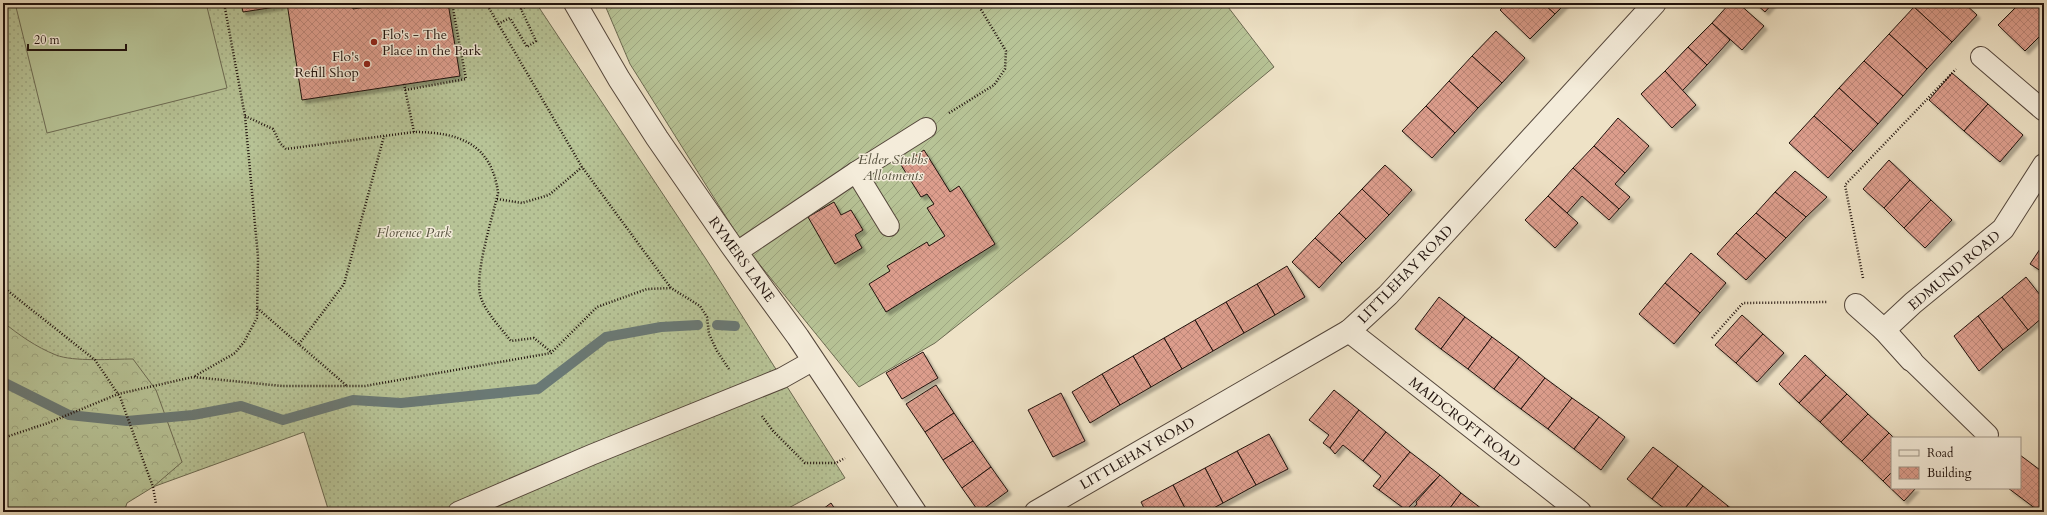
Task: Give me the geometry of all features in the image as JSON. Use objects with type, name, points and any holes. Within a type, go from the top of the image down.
[{"type":"street","name":"RYMERS LANE","points":[[575,3],[619,79],[657,138],[814,360],[916,512]]},
{"type":"street","name":"LITTLEHAY ROAD","points":[[1036,512],[1349,331],[1388,295],[1655,3]]},
{"type":"street","name":"EDMUND ROAD","points":[[1884,330],[1913,303],[2003,229],[2044,165]]},
{"type":"street","points":[[1856,305],[1884,330],[1911,360]]},
{"type":"street","name":"MAIDCROFT ROAD","points":[[1349,331],[1580,512]]},
{"type":"lane","points":[[1981,57],[2044,111]]},
{"type":"lane","points":[[737,252],[856,172],[926,128]]},
{"type":"lane","points":[[856,172],[889,226]]},
{"type":"lane","points":[[458,512],[591,455],[782,378],[814,360]]},
{"type":"lane","points":[[1911,360],[1988,435]]},
{"type":"path","points":[[3,438],[48,423],[118,394],[193,377],[235,353],[257,318],[258,257],[245,116],[224,3]]},
{"type":"path","points":[[405,90],[466,78],[452,3]]},
{"type":"path","points":[[486,3],[582,167],[671,288],[700,306],[707,317],[709,334],[717,351],[773,432],[805,462],[836,463],[869,442]]},
{"type":"path","points":[[498,24],[510,18],[527,47],[536,41],[521,9],[532,3]]},
{"type":"path","points":[[926,128],[994,85],[1005,69],[1006,51],[977,3]]},
{"type":"path","points":[[1712,338],[1743,303],[1822,302],[1856,305],[1863,281],[1845,185],[1974,50],[1981,57]]},
{"type":"path","points":[[404,84],[414,132]]},
{"type":"path","points":[[245,116],[274,129],[280,143],[286,149],[414,132],[451,135],[468,142],[481,151],[497,180],[498,193],[479,279],[480,297],[489,314],[511,340],[534,338],[551,352]]},
{"type":"path","points":[[299,344],[344,284],[384,136]]},
{"type":"path","points":[[497,199],[522,203],[549,194],[582,167]]},
{"type":"path","points":[[3,287],[95,360],[118,394],[135,435],[153,487],[156,504]]},
{"type":"path","points":[[193,377],[282,386],[365,386],[551,352],[597,307],[647,289],[671,288]]},
{"type":"path","points":[[257,307],[346,386]]},
{"type":"green space","name":"Florence Park","points":[[3,3],[536,3],[706,259],[845,478],[781,512],[329,512],[304,432],[84,512],[3,512]]},
{"type":"green space","points":[[15,3],[206,3],[227,88],[47,133]]},
{"type":"green space","name":"Elder Stubbs Allotments","points":[[604,3],[1225,3],[1274,67],[1068,238],[935,343],[859,387],[743,244],[630,64]]},
{"type":"green space","points":[[3,322],[35,344],[49,352],[63,357],[93,360],[133,359],[156,390],[182,462],[153,487],[127,503],[124,512],[3,512]]},
{"type":"building","points":[[241,3],[282,3],[282,6],[243,12]]},
{"type":"building","name":"Flo's - The Place in the Park","points":[[287,3],[352,3],[353,9],[391,3],[448,3],[460,76],[302,100]]},
{"type":"building","points":[[1507,3],[1543,3],[1555,14],[1530,39],[1500,10]]},
{"type":"building","points":[[1543,3],[1566,3],[1555,14]]},
{"type":"building","points":[[1730,3],[1738,3],[1764,26],[1742,50],[1712,23]]},
{"type":"building","points":[[1755,3],[1773,3],[1765,12]]},
{"type":"building","points":[[1917,3],[1964,3],[1977,15],[1952,42],[1914,7]]},
{"type":"building","points":[[2020,3],[2044,3],[2044,32],[2025,51],[1998,25]]},
{"type":"building","points":[[1914,7],[1952,42],[1927,69],[1889,34]]},
{"type":"building","points":[[1712,23],[1730,40],[1707,65],[1688,47]]},
{"type":"building","points":[[1496,31],[1525,58],[1502,83],[1472,56]]},
{"type":"building","points":[[1889,34],[1927,69],[1903,96],[1864,61]]},
{"type":"building","points":[[1688,47],[1707,65],[1682,91],[1665,71]]},
{"type":"building","points":[[1472,56],[1502,83],[1478,108],[1449,81]]},
{"type":"building","points":[[1864,61],[1903,96],[1878,124],[1839,88]]},
{"type":"building","points":[[1665,71],[1696,105],[1672,128],[1641,94]]},
{"type":"building","points":[[1952,73],[1988,104],[1964,131],[1929,100]]},
{"type":"building","points":[[1449,81],[1478,108],[1455,133],[1426,106]]},
{"type":"building","points":[[1839,88],[1878,124],[1853,151],[1814,116]]},
{"type":"building","points":[[1988,104],[2023,135],[2000,162],[1964,131]]},
{"type":"building","points":[[1426,106],[1455,133],[1432,158],[1402,131]]},
{"type":"building","points":[[1814,116],[1853,151],[1828,178],[1789,143]]},
{"type":"building","points":[[1618,118],[1649,146],[1625,173],[1594,146]]},
{"type":"building","points":[[1594,146],[1625,173],[1615,184],[1630,197],[1619,209],[1573,168]]},
{"type":"building","points":[[924,150],[950,192],[959,186],[995,244],[886,312],[869,284],[890,271],[887,266],[927,242],[929,246],[945,236],[927,208],[934,204],[927,194],[921,197],[901,165]]},
{"type":"building","points":[[1889,160],[1910,180],[1884,208],[1863,189]]},
{"type":"building","points":[[1385,165],[1412,190],[1389,215],[1362,189]]},
{"type":"building","points":[[1573,168],[1619,209],[1609,220],[1582,196],[1567,213],[1548,196]]},
{"type":"building","points":[[1795,171],[1827,197],[1806,217],[1775,192]]},
{"type":"building","points":[[1910,180],[1931,200],[1904,228],[1884,208]]},
{"type":"building","points":[[1362,189],[1389,215],[1366,239],[1339,213]]},
{"type":"building","points":[[1775,192],[1806,217],[1786,238],[1756,213]]},
{"type":"building","points":[[1548,196],[1578,223],[1555,248],[1525,220]]},
{"type":"building","points":[[1931,200],[1952,220],[1925,248],[1904,228]]},
{"type":"building","points":[[834,202],[841,215],[851,210],[863,230],[855,235],[862,248],[835,264],[808,217]]},
{"type":"building","points":[[1339,213],[1366,239],[1342,263],[1315,238]]},
{"type":"building","points":[[1756,213],[1786,238],[1766,259],[1736,233]]},
{"type":"building","points":[[1736,233],[1766,259],[1746,280],[1717,254]]},
{"type":"building","points":[[1315,238],[1342,263],[1319,288],[1292,262]]},
{"type":"building","points":[[2044,243],[2044,273],[2030,264]]},
{"type":"building","points":[[1691,253],[1726,283],[1700,313],[1665,283]]},
{"type":"building","points":[[1287,266],[1305,297],[1275,315],[1257,284]]},
{"type":"building","points":[[2026,277],[2044,300],[2044,316],[2028,330],[2002,297]]},
{"type":"building","points":[[1665,283],[1700,313],[1674,344],[1639,314]]},
{"type":"building","points":[[1257,284],[1275,315],[1244,333],[1226,302]]},
{"type":"building","points":[[1439,297],[1465,317],[1441,349],[1415,329]]},
{"type":"building","points":[[2002,297],[2028,330],[2003,350],[1978,316]]},
{"type":"building","points":[[1226,302],[1244,333],[1213,351],[1195,320]]},
{"type":"building","points":[[1742,315],[1763,334],[1736,363],[1715,345]]},
{"type":"building","points":[[1978,316],[2003,350],[1979,371],[1954,336]]},
{"type":"building","points":[[1465,317],[1492,337],[1468,369],[1441,349]]},
{"type":"building","points":[[1195,320],[1213,351],[1182,369],[1164,338]]},
{"type":"building","points":[[1763,334],[1784,353],[1757,382],[1736,363]]},
{"type":"building","points":[[1492,337],[1519,357],[1494,389],[1468,369]]},
{"type":"building","points":[[1164,338],[1182,369],[1151,387],[1133,356]]},
{"type":"building","points":[[923,352],[938,378],[902,399],[886,373]]},
{"type":"building","points":[[1805,355],[1826,375],[1799,403],[1779,384]]},
{"type":"building","points":[[1133,356],[1151,387],[1120,405],[1102,374]]},
{"type":"building","points":[[1519,357],[1545,378],[1521,409],[1494,389]]},
{"type":"building","points":[[1102,374],[1120,405],[1090,423],[1072,392]]},
{"type":"building","points":[[1826,375],[1847,394],[1820,422],[1799,403]]},
{"type":"building","points":[[1545,378],[1572,398],[1548,429],[1521,409]]},
{"type":"building","points":[[936,385],[954,413],[925,432],[906,404]]},
{"type":"building","points":[[1334,390],[1359,410],[1330,448],[1323,443],[1329,435],[1309,420]]},
{"type":"building","points":[[1061,393],[1085,441],[1053,457],[1028,410]]},
{"type":"building","points":[[1847,394],[1868,414],[1841,442],[1820,422]]},
{"type":"building","points":[[1572,398],[1599,417],[1574,449],[1548,429]]},
{"type":"building","points":[[1359,410],[1386,432],[1363,461],[1343,445],[1335,454],[1330,448]]},
{"type":"building","points":[[954,413],[973,441],[943,460],[925,432]]},
{"type":"building","points":[[1868,414],[1889,433],[1862,461],[1841,442]]},
{"type":"building","points":[[1599,417],[1625,437],[1601,470],[1574,449]]},
{"type":"building","points":[[1386,432],[1410,452],[1379,490],[1373,486],[1381,476],[1363,461]]},
{"type":"building","points":[[1889,433],[1893,437],[1891,437],[1891,473],[1883,481],[1862,461]]},
{"type":"building","points":[[1269,434],[1288,469],[1256,485],[1237,451]]},
{"type":"building","points":[[973,441],[991,467],[962,488],[943,460]]},
{"type":"building","points":[[1653,447],[1678,466],[1652,499],[1627,479]]},
{"type":"building","points":[[1237,451],[1256,485],[1223,503],[1205,468]]},
{"type":"building","points":[[1410,452],[1440,475],[1406,510],[1379,490]]},
{"type":"building","points":[[2021,456],[2044,473],[2044,512],[2040,512],[2009,489],[2021,489]]},
{"type":"building","points":[[1678,466],[1703,486],[1682,512],[1669,512],[1652,499]]},
{"type":"building","points":[[991,467],[1008,491],[979,512],[962,488]]},
{"type":"building","points":[[1205,468],[1223,503],[1206,512],[1187,512],[1173,485]]},
{"type":"building","points":[[1891,473],[1891,489],[1883,481]]},
{"type":"building","points":[[1440,475],[1461,493],[1447,512],[1410,512],[1417,504],[1416,502]]},
{"type":"building","points":[[1173,485],[1187,512],[1146,512],[1141,502]]},
{"type":"building","points":[[1703,486],[1728,506],[1723,512],[1682,512]]},
{"type":"building","points":[[1891,489],[1915,489],[1904,501]]},
{"type":"building","points":[[1461,493],[1486,512],[1447,512]]},
{"type":"building","points":[[831,503],[837,512],[819,512]]},
{"type":"building","points":[[1728,506],[1736,512],[1723,512]]},
{"type":"waterway","points":[[3,382],[69,415],[127,421],[193,415],[241,406],[283,420],[353,400],[401,403],[538,389],[606,337],[661,327],[698,325]]},
{"type":"waterway","points":[[717,325],[735,326]]},
{"type":"place","name":"Flo's - The Place in the Park","points":[[374,42]]},
{"type":"place","name":"Flo's Refill Shop","points":[[367,64]]}]
